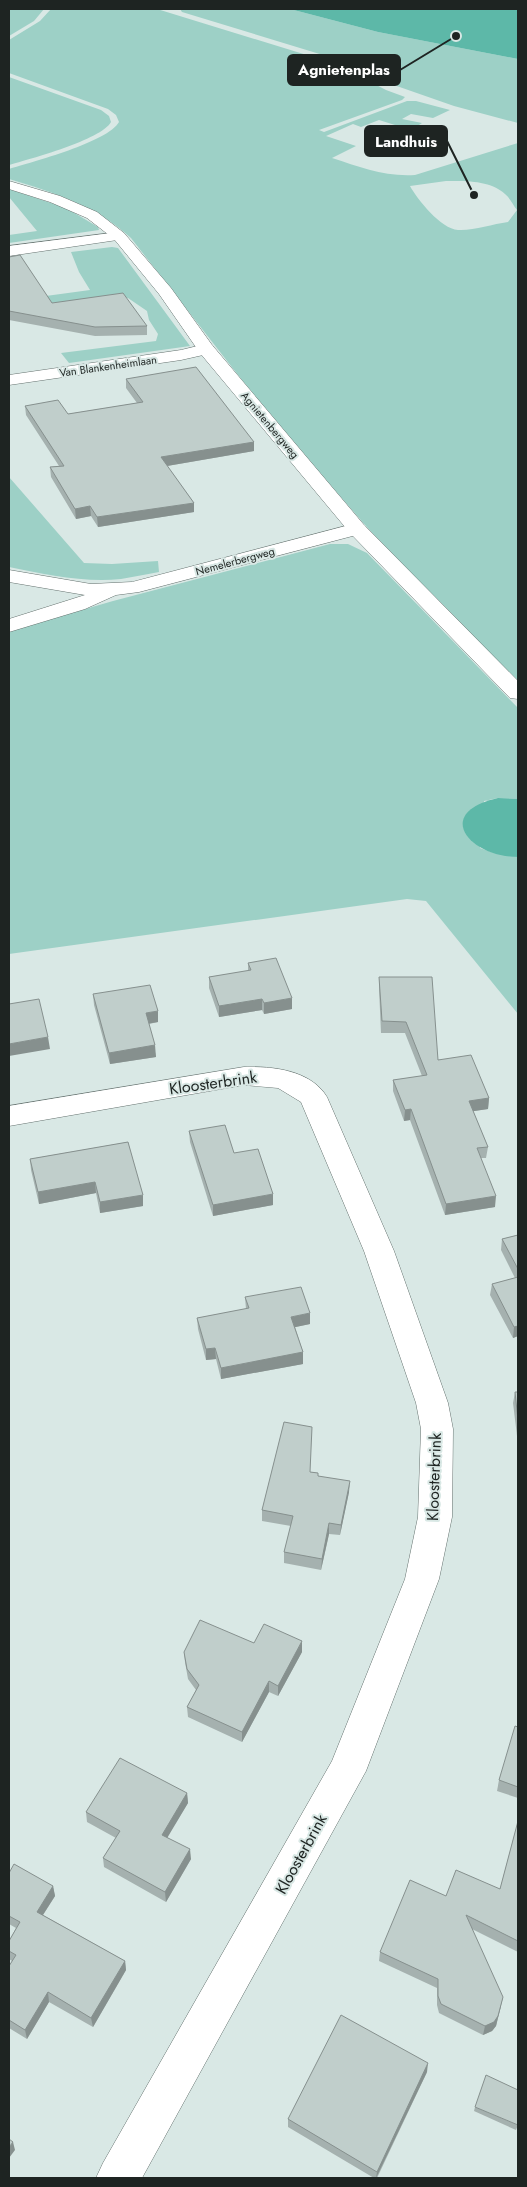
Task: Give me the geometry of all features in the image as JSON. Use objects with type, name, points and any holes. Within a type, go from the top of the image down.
[{"type":"street","name":"Agnietenbergweg","points":[[9,185],[55,199],[92,215],[119,236],[165,291],[206,349],[357,529],[518,693]]},
{"type":"street","points":[[9,251],[119,236]]},
{"type":"street","name":"Van Blankenheimlaan","points":[[9,380],[172,357],[206,349]]},
{"type":"street","name":"Nemelerbergweg","points":[[9,576],[70,588],[113,590],[154,583],[357,529]]},
{"type":"street","name":"Nemelerbergweg","points":[[9,626],[78,606],[113,590]]},
{"type":"street","name":"Kloosterbrink","points":[[9,1116],[244,1076],[267,1075],[302,1086],[313,1097],[379,1251],[422,1369],[437,1429],[435,1517],[422,1579],[347,1771],[118,2178]]},
{"type":"shaded area","points":[[9,9],[44,9],[34,21],[9,36]]},
{"type":"shaded area","points":[[51,9],[157,9],[336,64],[386,90],[405,97],[402,100],[319,130],[324,132],[407,101],[416,101],[450,110],[433,118],[411,114],[402,119],[422,123],[411,130],[379,120],[361,127],[353,124],[326,136],[356,146],[332,158],[373,171],[415,175],[518,143],[518,682],[393,557],[270,416],[131,238],[103,217],[73,201],[9,179],[9,169],[85,144],[100,137],[119,122],[116,115],[108,109],[9,73],[9,40],[40,21]],"holes":[[[446,181],[469,181],[492,186],[507,196],[517,210],[508,222],[470,229],[458,230],[451,228],[444,225],[430,212],[410,186]]]},
{"type":"shaded area","points":[[180,9],[290,9],[378,32],[518,59],[518,123],[454,106],[391,84],[336,59],[182,12]]},
{"type":"shaded area","points":[[290,9],[518,9],[518,59],[378,32]]},
{"type":"shaded area","points":[[9,77],[101,110],[109,116],[111,122],[105,129],[80,142],[48,154],[9,165]]},
{"type":"shaded area","points":[[9,189],[66,208],[98,227],[99,230],[9,243],[9,235],[37,231],[9,197]]},
{"type":"shaded area","points":[[112,247],[118,248],[190,346],[69,363],[61,353],[156,341],[158,334],[149,320],[147,311],[128,298],[112,297],[33,307],[9,301],[90,290],[79,272],[71,252]]},
{"type":"shaded area","points":[[9,477],[84,563],[112,564],[158,561],[159,572],[121,579],[93,580],[9,567]]},
{"type":"shaded area","points":[[330,544],[348,544],[367,553],[518,708],[518,799],[498,798],[484,801],[480,848],[494,853],[518,857],[518,1014],[426,901],[407,899],[9,954],[9,631],[113,601]]},
{"type":"shaded area","points":[[498,798],[518,799],[518,857],[501,855],[485,850],[473,842],[465,833],[463,823],[467,814],[478,805]]},
{"type":"building","points":[[20,255],[52,303],[123,293],[147,326],[95,327],[9,311],[9,257]]},
{"type":"building","points":[[196,367],[254,442],[161,457],[194,503],[97,517],[90,506],[75,509],[50,467],[64,466],[25,406],[58,400],[68,414],[143,402],[126,379]]},
{"type":"building","points":[[276,958],[292,998],[264,1003],[262,999],[219,1006],[209,977],[251,970],[248,963]]},
{"type":"building","points":[[379,977],[432,977],[438,1060],[471,1055],[489,1098],[469,1101],[488,1147],[477,1148],[496,1196],[446,1204],[411,1109],[405,1110],[393,1080],[427,1075],[406,1022],[382,1021]]},
{"type":"building","points":[[150,985],[158,1011],[146,1013],[155,1045],[109,1053],[93,994]]},
{"type":"building","points":[[39,999],[48,1037],[9,1044],[9,1004]]},
{"type":"building","points":[[225,1125],[234,1153],[258,1149],[273,1194],[213,1205],[189,1131]]},
{"type":"building","points":[[128,1142],[143,1195],[100,1202],[95,1182],[38,1192],[30,1159]]},
{"type":"building","points":[[518,1235],[518,1269],[502,1239]]},
{"type":"building","points":[[518,1277],[518,1326],[514,1327],[492,1284]]},
{"type":"building","points":[[301,1287],[310,1313],[291,1317],[303,1352],[221,1368],[215,1348],[206,1349],[197,1318],[249,1308],[245,1297]]},
{"type":"building","points":[[515,1392],[518,1392],[518,1420]]},
{"type":"building","points":[[284,1422],[312,1427],[310,1472],[318,1473],[318,1476],[350,1481],[341,1525],[329,1523],[322,1559],[284,1552],[293,1516],[262,1510]]},
{"type":"building","points":[[200,1620],[254,1643],[264,1624],[302,1641],[278,1686],[269,1681],[242,1732],[187,1707],[199,1685],[187,1669],[184,1652]]},
{"type":"building","points":[[515,1726],[518,1727],[518,1787],[499,1780]]},
{"type":"building","points":[[120,1758],[187,1793],[162,1835],[190,1849],[165,1892],[103,1858],[120,1831],[86,1812]]},
{"type":"building","points":[[518,1821],[518,1941],[466,1915],[503,1997],[498,2016],[494,2022],[485,2026],[441,2004],[438,1996],[438,1979],[380,1952],[410,1880],[446,1896],[456,1870],[500,1889]]},
{"type":"building","points":[[14,1864],[53,1886],[37,1912],[125,1961],[91,2018],[48,1992],[25,2030],[9,2020],[9,1966],[16,1955],[9,1951],[9,1941],[20,1922],[9,1916],[9,1873]]},
{"type":"building","points":[[341,2015],[428,2063],[377,2172],[288,2119]]},
{"type":"building","points":[[486,2075],[518,2090],[518,2125],[475,2107]]},
{"type":"building","points":[[9,2139],[13,2142],[9,2147]]},
{"type":"place","name":"Agnietenplas","points":[[456,36]]},
{"type":"place","name":"Landhuis","points":[[474,195]]}]
